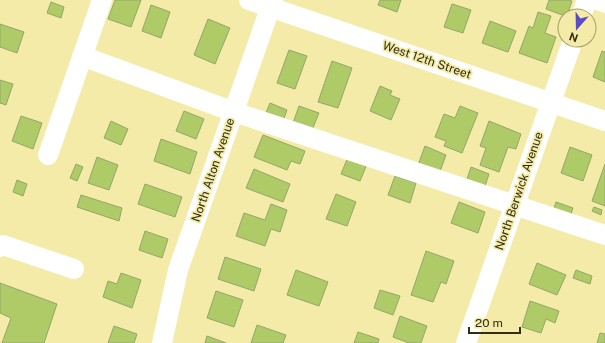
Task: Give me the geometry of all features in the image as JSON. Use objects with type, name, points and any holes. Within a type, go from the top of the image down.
[{"type":"street","points":[[48,155],[102,0]]},
{"type":"street","name":"West 12th Street","points":[[249,0],[272,4],[605,121]]},
{"type":"street","points":[[597,0],[605,3]]},
{"type":"street","name":"North Alton Avenue","points":[[162,343],[178,270],[272,4]]},
{"type":"street","name":"North Berwick Avenue","points":[[466,343],[570,48]]},
{"type":"street","points":[[82,56],[234,112],[605,235]]},
{"type":"street","points":[[1,244],[74,269]]},
{"type":"building","points":[[115,0],[141,0],[131,27],[108,19]]},
{"type":"building","points":[[380,0],[401,0],[397,12],[378,5]]},
{"type":"building","points":[[549,0],[572,1],[570,8],[557,8],[557,13],[546,9]]},
{"type":"building","points":[[51,2],[64,7],[61,18],[47,13]]},
{"type":"building","points":[[452,4],[471,10],[463,33],[444,27]]},
{"type":"building","points":[[151,5],[170,12],[161,38],[142,31]]},
{"type":"building","points":[[538,12],[551,16],[545,33],[556,37],[547,63],[519,53],[529,26],[533,28]]},
{"type":"building","points":[[208,19],[230,28],[215,64],[194,55]]},
{"type":"building","points":[[490,21],[516,31],[508,52],[482,43]]},
{"type":"building","points":[[0,24],[24,32],[17,53],[0,47]]},
{"type":"building","points":[[289,50],[307,56],[295,89],[277,83]]},
{"type":"building","points":[[602,51],[605,52],[605,82],[593,77]]},
{"type":"building","points":[[332,61],[352,68],[338,108],[318,102]]},
{"type":"building","points":[[0,80],[13,84],[6,105],[0,103]]},
{"type":"building","points":[[380,86],[392,91],[390,95],[400,99],[391,120],[370,111]]},
{"type":"building","points":[[270,103],[287,110],[283,121],[265,115]]},
{"type":"building","points":[[299,106],[319,113],[312,130],[293,123]]},
{"type":"building","points":[[460,106],[478,113],[462,153],[444,146],[446,141],[435,137],[444,114],[455,118]]},
{"type":"building","points":[[184,111],[204,119],[196,139],[176,131]]},
{"type":"building","points":[[21,116],[42,123],[33,149],[12,141]]},
{"type":"building","points":[[111,121],[128,129],[121,145],[104,138]]},
{"type":"building","points":[[489,121],[521,134],[516,149],[508,147],[499,172],[480,165],[486,148],[480,146]]},
{"type":"building","points":[[263,135],[305,151],[300,164],[291,161],[287,170],[254,157]]},
{"type":"building","points":[[161,139],[197,152],[190,174],[154,161]]},
{"type":"building","points":[[425,146],[446,155],[439,174],[418,165]]},
{"type":"building","points":[[570,147],[592,155],[583,181],[561,173]]},
{"type":"building","points":[[97,157],[118,165],[109,190],[88,183]]},
{"type":"building","points":[[348,157],[367,164],[360,181],[341,174]]},
{"type":"building","points":[[76,164],[83,167],[77,181],[70,178]]},
{"type":"building","points":[[605,164],[605,206],[592,201]]},
{"type":"building","points":[[471,167],[489,174],[484,189],[466,182]]},
{"type":"building","points":[[254,169],[290,184],[283,202],[246,188]]},
{"type":"building","points":[[395,176],[416,183],[410,203],[388,195]]},
{"type":"building","points":[[17,180],[27,184],[23,196],[13,192]]},
{"type":"building","points":[[145,184],[182,197],[175,217],[138,204]]},
{"type":"building","points":[[336,194],[356,202],[347,226],[326,219]]},
{"type":"building","points":[[81,195],[122,208],[119,221],[77,207]]},
{"type":"building","points":[[459,202],[485,212],[478,233],[451,223]]},
{"type":"building","points":[[556,202],[573,208],[570,217],[553,211]]},
{"type":"building","points":[[271,204],[287,210],[280,232],[271,229],[265,246],[236,236],[244,213],[265,220]]},
{"type":"building","points":[[594,207],[602,210],[601,215],[592,211]]},
{"type":"building","points":[[145,231],[168,239],[162,258],[139,250]]},
{"type":"building","points":[[426,251],[454,261],[446,284],[441,282],[433,302],[411,295]]},
{"type":"building","points":[[225,257],[261,269],[254,291],[218,279]]},
{"type":"building","points":[[537,263],[566,275],[557,295],[529,284]]},
{"type":"building","points":[[296,270],[328,282],[319,306],[287,295]]},
{"type":"building","points":[[576,270],[592,276],[590,284],[573,278]]},
{"type":"building","points":[[121,273],[141,280],[132,308],[103,297],[108,281],[117,284]]},
{"type":"building","points":[[0,283],[57,304],[44,343],[2,343],[11,318],[0,313]]},
{"type":"building","points":[[380,290],[400,296],[393,315],[374,308]]},
{"type":"building","points":[[216,291],[243,300],[234,327],[207,318]]},
{"type":"building","points":[[530,301],[559,311],[555,323],[546,319],[541,333],[522,327]]},
{"type":"building","points":[[400,316],[427,326],[421,343],[409,343],[393,337]]},
{"type":"building","points":[[257,325],[286,335],[283,343],[251,343]]},
{"type":"building","points":[[114,326],[137,334],[134,343],[108,343]]},
{"type":"building","points":[[358,332],[379,339],[378,343],[354,343]]},
{"type":"building","points":[[600,333],[605,334],[605,343],[597,343]]},
{"type":"building","points":[[207,336],[226,343],[205,343]]}]
